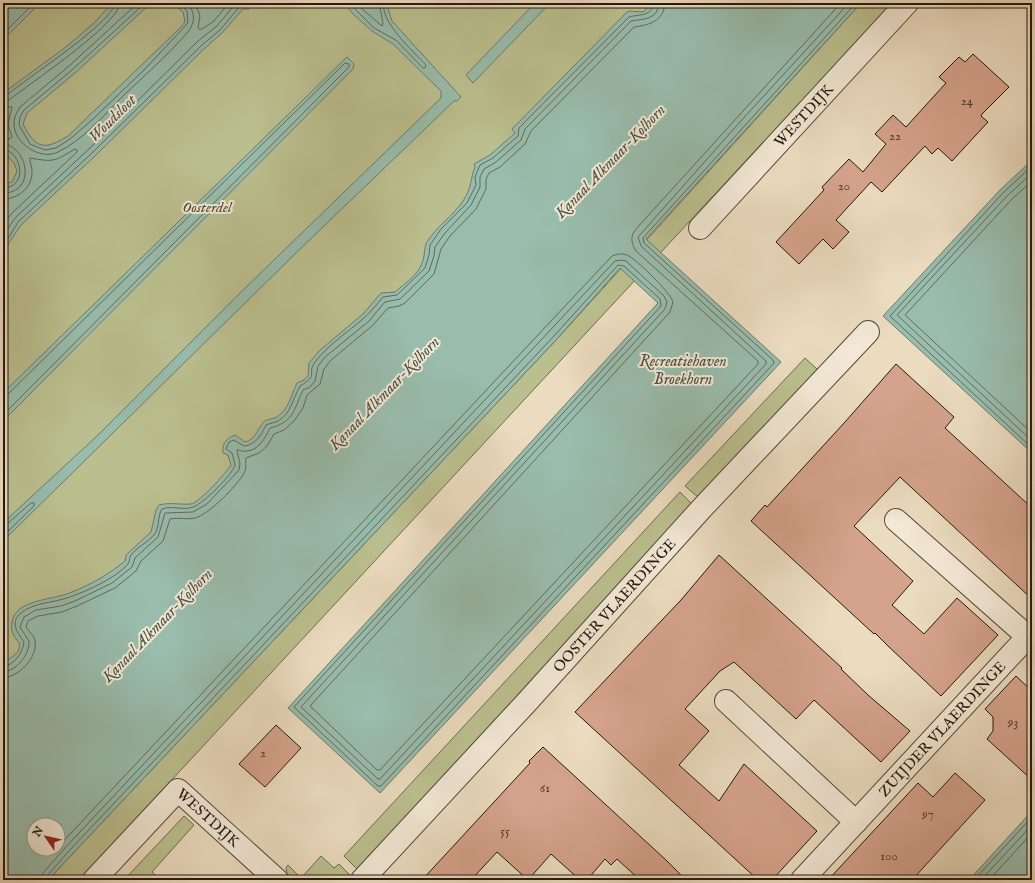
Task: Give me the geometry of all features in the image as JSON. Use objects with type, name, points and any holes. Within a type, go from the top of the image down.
[{"type":"street","name":"WESTDIJK","points":[[700,228],[907,3]]},
{"type":"street","name":"OOSTER VLAERDINGE","points":[[362,880],[521,708],[703,507],[868,332]]},
{"type":"street","name":"ZUIJDER VLAERDINGE","points":[[802,880],[1030,635],[896,520]]},
{"type":"street","points":[[726,702],[856,822]]},
{"type":"street","name":"WESTDIJK","points":[[94,880],[178,790],[277,880]]},
{"type":"green space","name":"Oosterdel","points":[[3,3],[689,3],[239,470],[3,680]]},
{"type":"green space","points":[[861,3],[892,3],[79,880],[48,880],[557,339]]},
{"type":"green space","points":[[805,358],[818,370],[699,498],[685,486]]},
{"type":"green space","points":[[680,492],[693,505],[357,869],[344,856]]},
{"type":"green space","points":[[184,816],[194,825],[152,872],[161,880],[148,880],[146,878],[144,880],[124,880]]},
{"type":"green space","points":[[321,856],[334,868],[339,864],[351,876],[348,880],[294,880],[287,874],[286,868],[288,865],[301,878]]},
{"type":"water","points":[[40,3],[3,40],[3,4]]},
{"type":"water","name":"Woudsloot","points":[[112,3],[151,3],[75,73],[27,113],[23,124],[32,139],[37,143],[42,145],[53,144],[68,136],[181,27],[185,22],[183,12],[172,3],[253,3],[249,9],[243,9],[222,33],[21,225],[6,247],[3,246],[3,184],[12,182],[17,171],[14,163],[3,152],[3,93],[66,47],[95,22]]},
{"type":"water","points":[[344,3],[389,3],[387,6],[392,21],[461,97],[457,101],[454,101],[297,252],[3,541],[3,523],[97,436],[240,293],[441,98],[441,91],[393,44],[372,31],[353,14]]},
{"type":"water","points":[[535,3],[550,3],[473,83],[466,75]]},
{"type":"water","points":[[652,3],[861,3],[646,239],[781,362],[380,793],[288,708],[658,303],[620,268],[557,339],[48,880],[3,880],[3,664],[18,652],[20,644],[12,631],[12,622],[15,614],[20,609],[37,601],[65,595],[86,586],[125,561],[126,555],[151,532],[156,510],[159,505],[191,504],[206,493],[231,465],[228,455],[223,453],[223,447],[227,440],[235,435],[245,442],[249,441],[254,437],[264,421],[275,418],[281,414],[287,406],[297,383],[304,380],[308,376],[309,363],[319,351],[363,314],[381,293],[395,292],[411,279],[418,271],[423,261],[427,242],[435,231],[455,211],[466,196],[475,167],[474,164],[490,155],[515,133],[512,129],[629,11],[643,12]]},
{"type":"water","points":[[347,57],[354,64],[353,69],[3,421],[3,393]]},
{"type":"water","points":[[1032,160],[1032,453],[883,316],[1000,190]]},
{"type":"water","points":[[1032,811],[1032,880],[969,880]]},
{"type":"building","points":[[973,54],[1009,87],[982,114],[981,116],[988,122],[952,161],[938,148],[932,154],[925,146],[882,192],[871,182],[836,220],[849,232],[833,249],[823,239],[799,264],[776,242],[824,190],[822,187],[849,159],[863,172],[886,144],[875,134],[893,115],[906,127],[946,83],[939,77],[959,57],[965,62]]},
{"type":"building","points":[[896,364],[954,417],[945,428],[1032,508],[1032,599],[900,477],[854,526],[913,581],[892,605],[924,634],[957,598],[998,635],[941,696],[875,633],[874,634],[751,521],[765,505],[767,507]]},
{"type":"building","points":[[719,555],[842,668],[841,669],[868,695],[910,731],[881,762],[814,700],[796,719],[734,662],[720,671],[685,709],[709,731],[679,765],[719,801],[744,764],[817,831],[772,880],[758,880],[575,712],[681,600]]},
{"type":"building","points":[[1016,676],[1032,691],[1032,780],[987,739],[993,731],[993,717],[985,709]]},
{"type":"building","points":[[276,725],[301,748],[265,787],[239,764]]},
{"type":"building","points":[[543,747],[686,880],[640,880],[617,859],[611,865],[605,859],[587,880],[580,880],[551,854],[528,880],[497,852],[471,880],[422,880]]},
{"type":"building","points":[[955,773],[985,800],[912,880],[828,880],[918,783],[933,797]]},
{"type":"water label","name":"Kanaal Alkmaar-Kolhorn","points":[[611,162]]},
{"type":"water label","name":"Recreatiehaven Broekhorn","points":[[683,371]]},
{"type":"water label","name":"Kanaal Alkmaar-Kolhorn","points":[[385,394]]},
{"type":"water label","name":"Kanaal Alkmaar-Kolhorn","points":[[158,626]]}]
